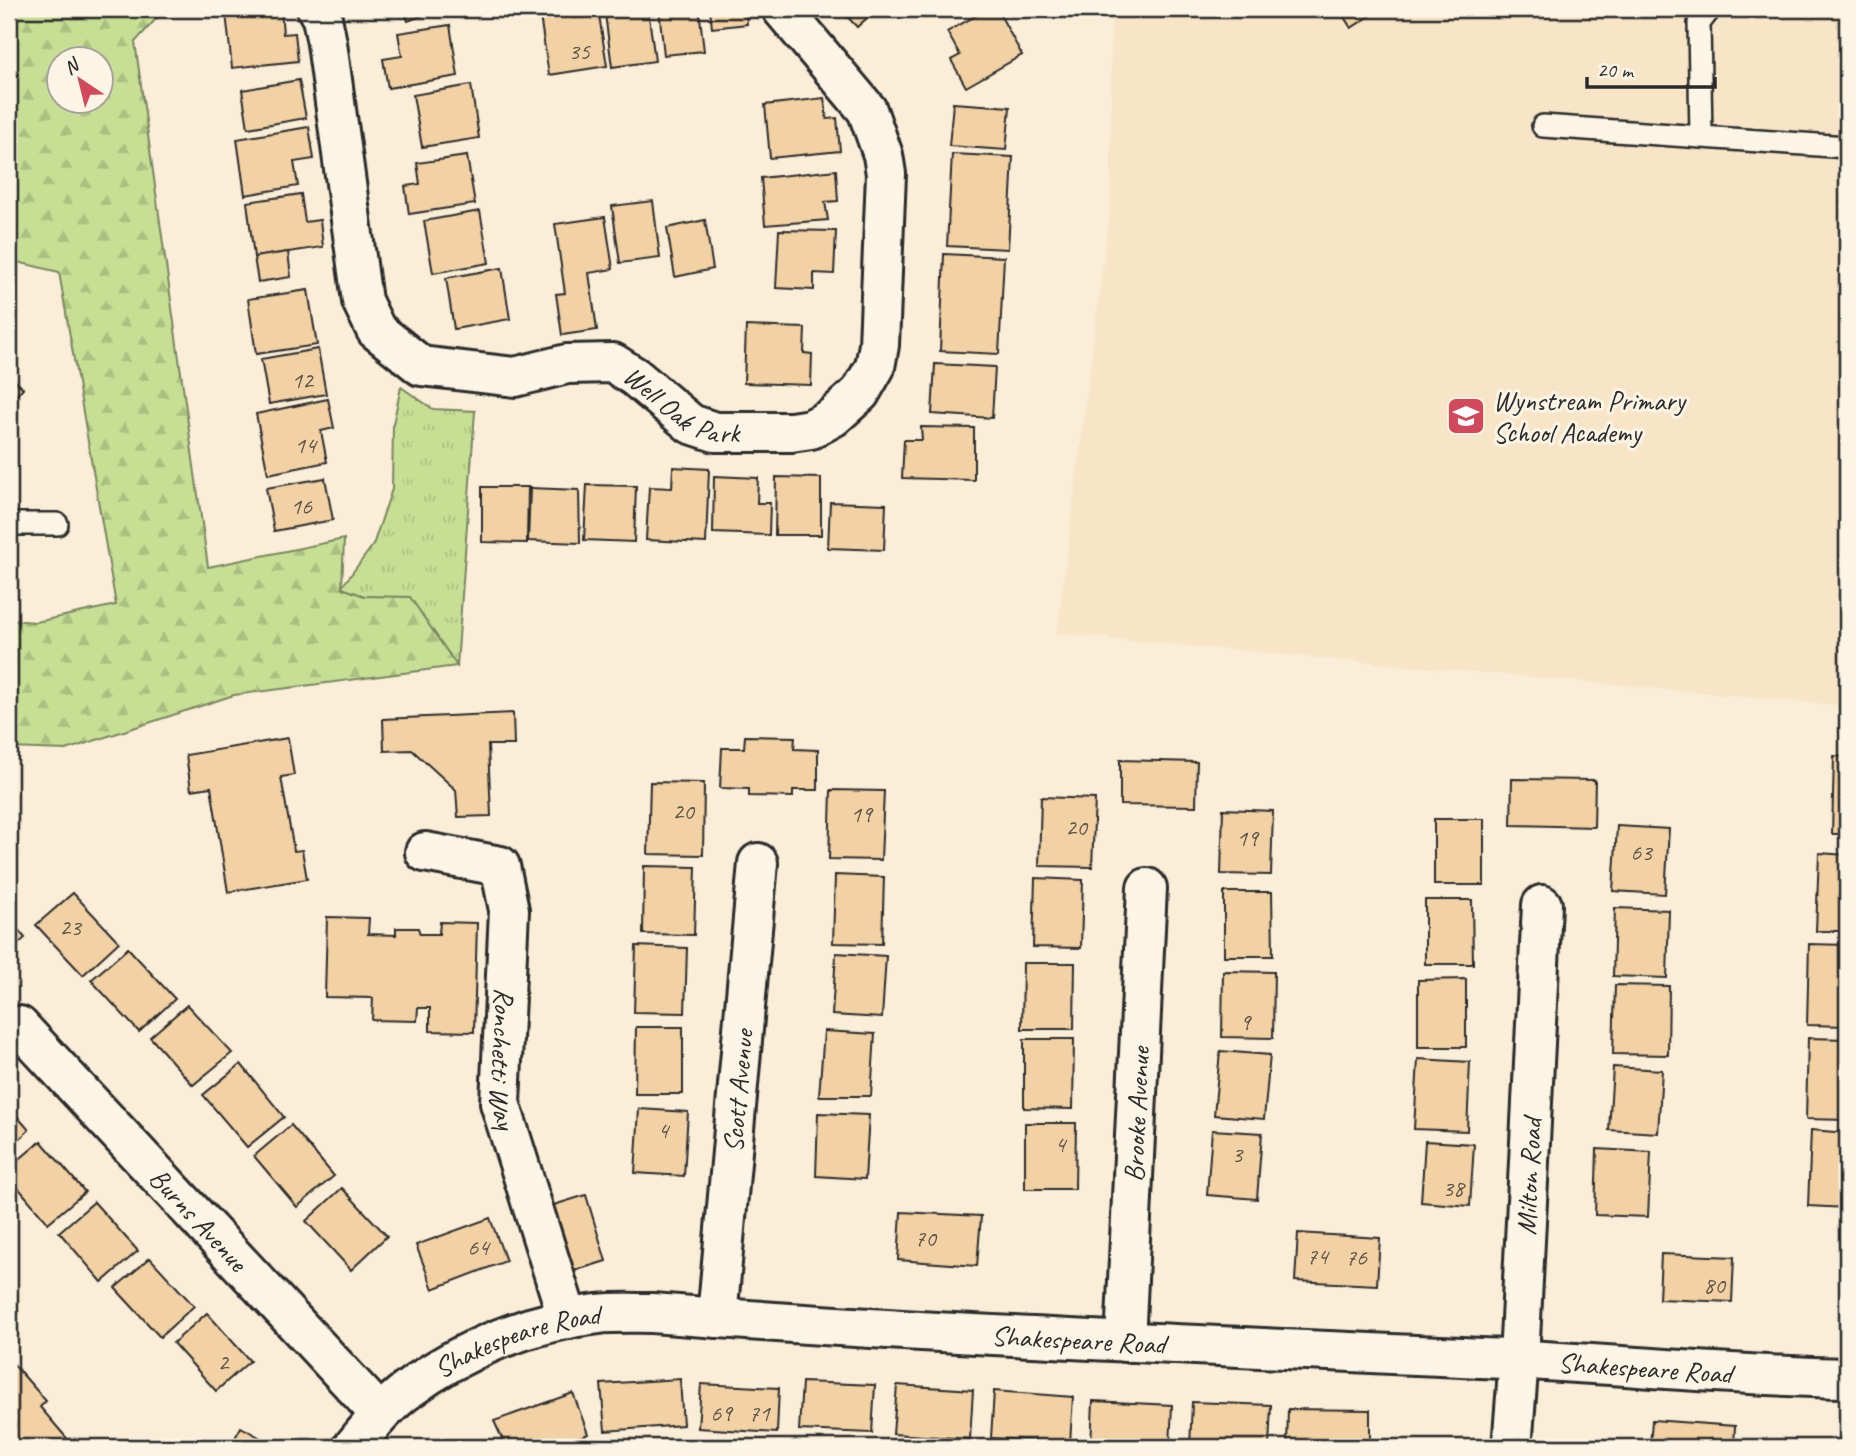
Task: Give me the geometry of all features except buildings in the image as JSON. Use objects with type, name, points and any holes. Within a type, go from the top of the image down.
[{"type":"street","name":"Well Oak Park","points":[[317,9],[322,18],[327,43],[362,301],[376,330],[421,366],[515,377],[568,364],[613,363],[635,377],[691,424],[715,432],[791,432],[811,429],[833,416],[860,393],[876,367],[886,174],[884,155],[867,110],[782,9]]},
{"type":"street","name":"Ronchetti Way","points":[[425,852],[500,866],[509,910],[500,1103],[568,1319]]},
{"type":"street","name":"Scott Avenue","points":[[717,1318],[758,863]]},
{"type":"street","name":"Brooke Avenue","points":[[1125,1342],[1147,888]]},
{"type":"street","name":"Milton Road","points":[[1512,1447],[1519,1359],[1542,905]]},
{"type":"street","name":"Burns Avenue","points":[[19,1026],[380,1414]]},
{"type":"street","name":"Shakespeare Road","points":[[353,1447],[380,1414],[409,1389],[452,1361],[504,1337],[568,1319],[600,1314],[652,1313],[1125,1342],[1519,1359],[1790,1377],[1847,1378]]},
{"type":"lane","points":[[1701,137],[1699,23],[1710,9]]},
{"type":"lane","points":[[1543,127],[1847,147]]},
{"type":"lane","points":[[9,524],[57,524]]},
{"type":"shaded area","name":"Wynstream Primary School Academy","points":[[1111,9],[1847,9],[1847,706],[1057,634],[1111,199]]},
{"type":"green space","points":[[9,9],[165,9],[135,42],[208,567],[344,539],[342,588],[364,596],[410,597],[457,666],[234,695],[66,750],[9,748],[9,620],[36,622],[116,605],[59,272],[9,260]]},
{"type":"green space","points":[[401,387],[433,409],[475,411],[457,666],[410,598],[364,596],[341,588],[373,545],[392,489],[393,424]]},
{"type":"place","name":"Wynstream Primary School Academy","points":[[1466,416]]}]
